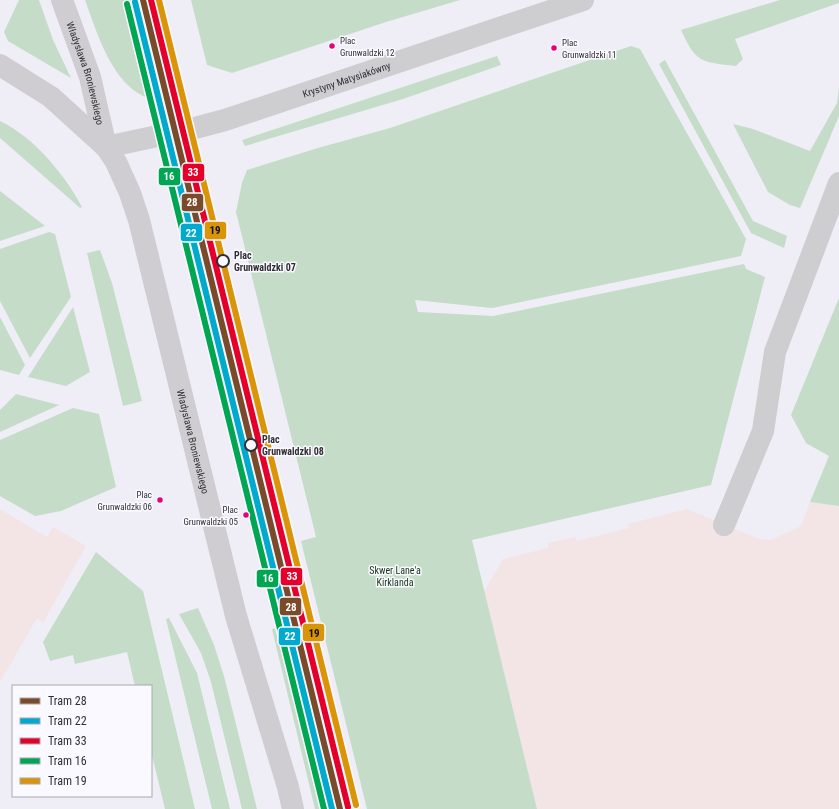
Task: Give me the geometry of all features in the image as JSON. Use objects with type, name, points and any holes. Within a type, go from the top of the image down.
[{"type":"main road","name":"Władysława Broniewskiego","points":[[62,0],[90,77],[106,147]]},
{"type":"main road","name":"Władysława Broniewskiego","points":[[0,65],[51,97],[106,147],[116,162],[130,193],[135,208],[236,616],[286,780],[293,809]]},
{"type":"street","name":"Krystyny Matysiakówny","points":[[106,147],[225,120],[583,0]]},
{"type":"street","points":[[724,525],[763,431],[775,352],[839,183]]},
{"type":"shaded area","points":[[810,502],[839,506],[839,809],[537,809],[484,591],[503,559],[548,548],[548,543],[575,537],[577,541],[629,528],[628,524],[687,509],[759,539],[771,540],[801,526]]},
{"type":"shaded area","points":[[0,509],[47,537],[53,527],[86,546],[43,623],[37,618],[0,682]]},
{"type":"green space","points":[[19,0],[39,0],[53,40],[71,78],[8,41],[4,32]]},
{"type":"green space","points":[[85,0],[134,0],[158,100],[143,96],[130,87],[119,75],[102,46]]},
{"type":"green space","points":[[191,0],[460,0],[386,22],[232,73],[207,65]]},
{"type":"green space","points":[[780,0],[839,0],[839,3],[735,39],[743,59],[736,66],[707,62],[701,59],[691,49],[681,30]]},
{"type":"green space","name":"Skwer Lane'a Kirklanda","points":[[631,46],[640,49],[746,239],[741,256],[492,308],[415,300],[418,312],[493,316],[744,264],[746,269],[765,277],[711,485],[472,540],[537,809],[367,809],[301,541],[316,537],[236,212],[242,183],[247,170],[390,128]]},
{"type":"green space","points":[[497,56],[501,65],[403,99],[245,146],[242,140]]},
{"type":"green space","points":[[665,60],[753,221],[787,236],[784,248],[751,233],[659,64]]},
{"type":"green space","points":[[839,88],[839,116],[800,208],[790,205],[768,192],[733,124],[753,129],[810,151],[837,103]]},
{"type":"green space","points":[[0,121],[25,137],[47,158],[67,182],[82,207],[80,208],[0,138]]},
{"type":"green space","points":[[0,191],[45,226],[0,241]]},
{"type":"green space","points":[[49,232],[55,234],[71,297],[30,358],[0,301],[0,249]]},
{"type":"green space","points":[[100,250],[112,283],[142,401],[123,406],[87,253]]},
{"type":"green space","points":[[839,298],[839,506],[810,502],[829,456],[806,443],[791,415]]},
{"type":"green space","points":[[73,307],[90,372],[66,386],[28,377]]},
{"type":"green space","points":[[0,317],[25,365],[19,375],[0,370]]},
{"type":"green space","points":[[16,394],[59,405],[0,432],[0,410]]},
{"type":"green space","points":[[73,408],[99,414],[116,487],[61,511],[35,516],[0,496],[0,440]]},
{"type":"green space","points":[[96,552],[143,591],[195,809],[165,809],[152,755],[152,685],[135,685],[127,652],[75,664],[73,655],[50,661],[43,642]]},
{"type":"green space","points":[[198,608],[214,645],[224,676],[257,809],[242,809],[211,682],[201,653],[179,614]]},
{"type":"green space","points":[[169,618],[197,673],[230,809],[212,809],[166,619]]},
{"type":"green space","points":[[285,626],[330,809],[315,809],[272,629]]},
{"type":"tram line","name":"28","points":[[143,0],[340,809]]},
{"type":"tram line","name":"33","points":[[151,0],[348,807]]},
{"type":"tram line","name":"19","points":[[159,0],[356,805]]},
{"type":"tram line","name":"22","points":[[135,2],[332,809]]},
{"type":"tram line","name":"16","points":[[127,4],[324,809]]},
{"type":"place","name":"Plac Grunwaldzki 12","points":[[332,46]]},
{"type":"place","name":"Plac Grunwaldzki 11","points":[[554,48]]},
{"type":"place","name":"Plac Grunwaldzki 07","points":[[223,261]]},
{"type":"place","name":"Plac Grunwaldzki 08","points":[[251,445]]},
{"type":"place","name":"Plac Grunwaldzki 06","points":[[160,500]]},
{"type":"place","name":"Plac Grunwaldzki 05","points":[[246,515]]}]
